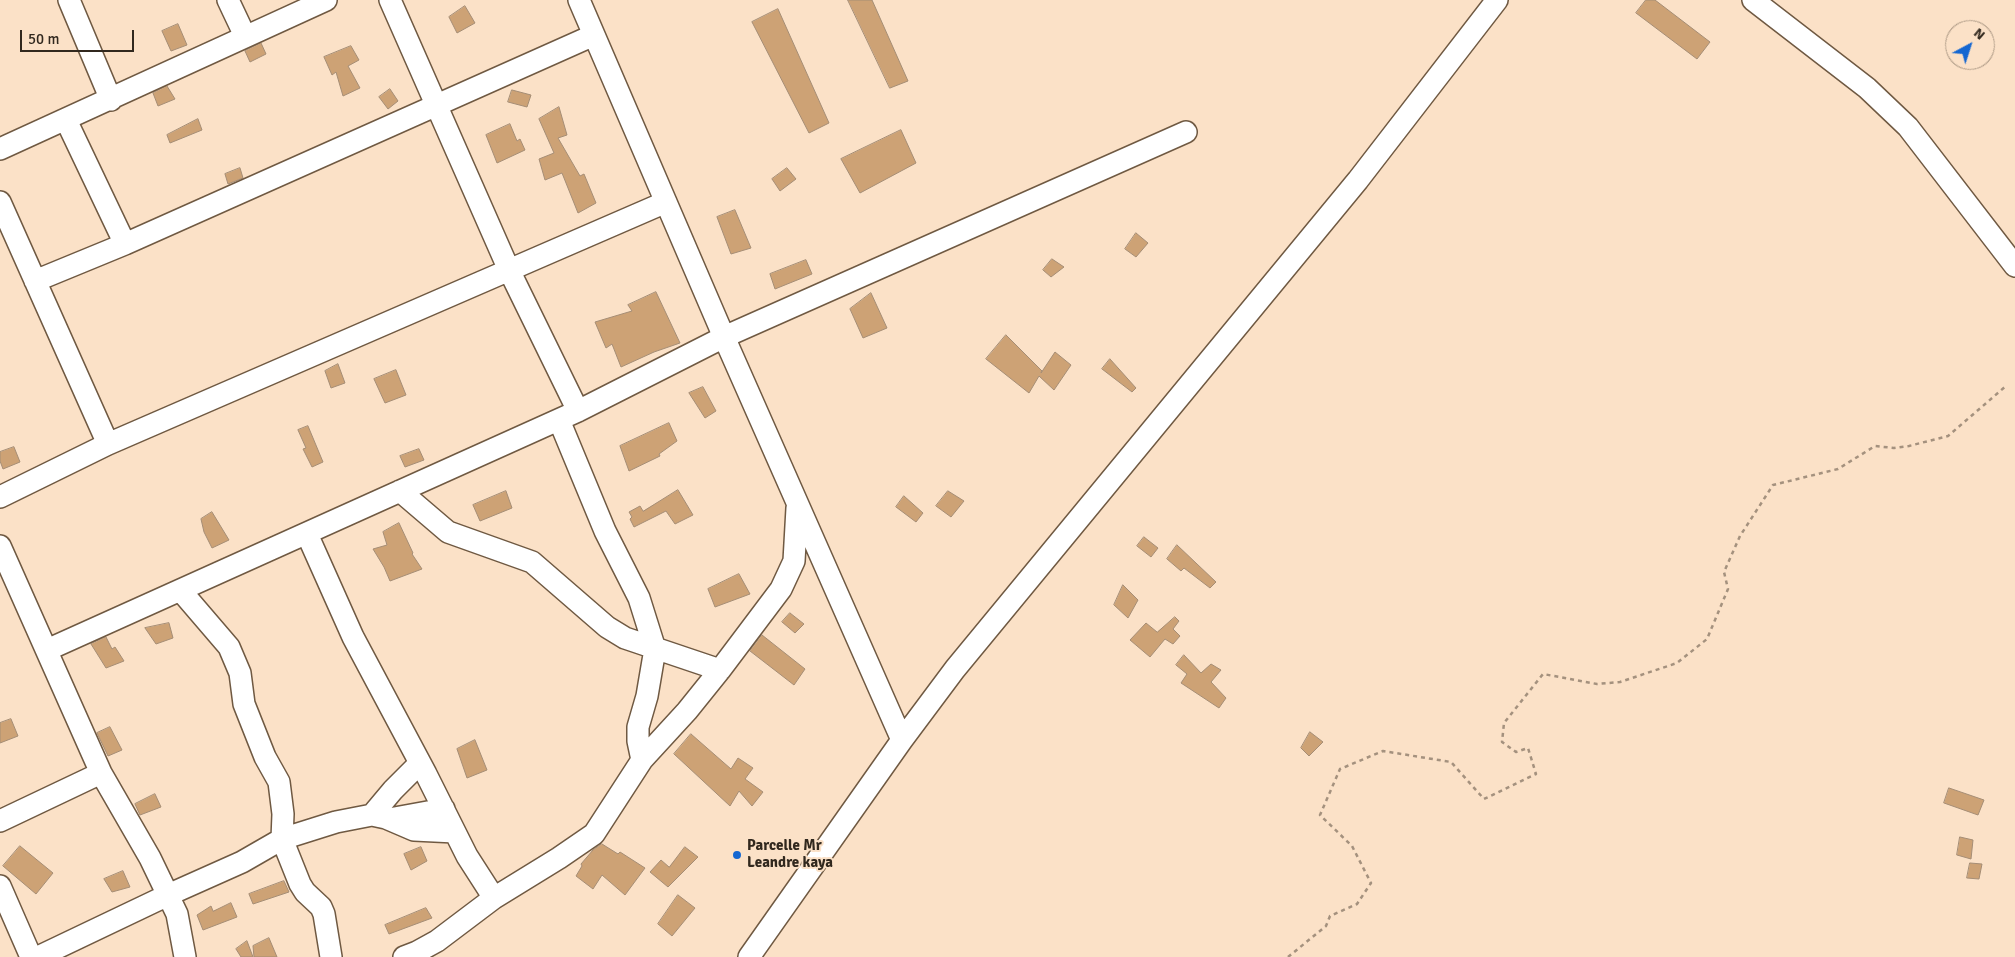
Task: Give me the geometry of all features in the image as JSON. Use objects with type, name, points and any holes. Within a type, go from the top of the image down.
[{"type":"street","points":[[69,0],[111,100]]},
{"type":"street","points":[[228,0],[245,36]]},
{"type":"street","points":[[0,149],[111,100],[245,36],[326,0]]},
{"type":"street","points":[[390,0],[509,270],[568,415],[605,531],[640,598],[655,649],[647,696],[638,727],[638,741],[642,760]]},
{"type":"street","points":[[579,0],[797,504],[902,740]]},
{"type":"street","points":[[749,957],[902,740],[956,669],[1358,180],[1497,0]]},
{"type":"street","points":[[1757,1],[1867,88],[1895,114],[1923,145],[2015,266]]},
{"type":"street","points":[[35,281],[125,244],[594,35]]},
{"type":"street","points":[[66,120],[125,244]]},
{"type":"street","points":[[46,650],[181,591],[568,415],[724,336],[1186,132]]},
{"type":"street","points":[[0,202],[108,444]]},
{"type":"street","points":[[0,497],[108,444],[666,202]]},
{"type":"street","points":[[400,491],[448,532],[532,562],[607,627],[624,638],[720,670]]},
{"type":"street","points":[[404,957],[437,941],[494,898],[594,834],[642,760],[687,711],[781,589],[794,561],[797,504]]},
{"type":"street","points":[[307,534],[353,637],[467,856],[494,898]]},
{"type":"street","points":[[0,546],[101,773],[150,858],[177,914],[185,957]]},
{"type":"street","points":[[181,591],[229,647],[240,673],[244,704],[265,757],[279,782],[283,814],[282,839],[300,884],[310,898],[321,907],[324,914],[331,957]]},
{"type":"street","points":[[380,817],[393,790],[420,763]]},
{"type":"street","points":[[0,821],[101,773]]},
{"type":"street","points":[[38,957],[242,862],[282,839],[336,822],[444,809]]},
{"type":"street","points":[[380,817],[414,830],[455,832]]},
{"type":"street","points":[[0,886],[32,957]]},
{"type":"path","points":[[1288,957],[1326,926],[1330,916],[1357,904],[1371,883],[1352,846],[1320,815],[1340,769],[1383,751],[1451,762],[1484,798],[1536,774],[1528,748],[1516,752],[1502,742],[1504,723],[1543,674],[1597,684],[1620,682],[1678,663],[1707,639],[1728,589],[1724,572],[1740,536],[1773,485],[1838,469],[1875,446],[1894,448],[1909,446],[1948,436],[2006,386]]},
{"type":"building","points":[[848,0],[872,0],[908,81],[890,88]]},
{"type":"building","points":[[1646,0],[1655,0],[1710,42],[1697,59],[1636,13]]},
{"type":"building","points":[[465,6],[475,23],[457,33],[449,17]]},
{"type":"building","points":[[778,9],[829,123],[809,133],[752,22]]},
{"type":"building","points":[[178,24],[187,45],[171,51],[162,31]]},
{"type":"building","points":[[261,43],[266,54],[250,62],[245,51]]},
{"type":"building","points":[[351,46],[359,60],[348,66],[360,88],[343,96],[336,72],[332,75],[324,57]]},
{"type":"building","points":[[167,86],[175,99],[158,106],[153,93]]},
{"type":"building","points":[[390,89],[398,101],[388,109],[379,97]]},
{"type":"building","points":[[512,90],[531,95],[527,107],[508,102]]},
{"type":"building","points":[[559,107],[567,135],[558,138],[580,176],[584,174],[596,203],[578,213],[562,173],[545,180],[539,159],[554,153],[539,119]]},
{"type":"building","points":[[198,119],[202,130],[170,143],[167,135]]},
{"type":"building","points":[[510,124],[517,141],[520,139],[525,150],[497,163],[486,135]]},
{"type":"building","points":[[901,130],[916,163],[860,193],[841,159]]},
{"type":"building","points":[[240,168],[243,178],[228,184],[225,174]]},
{"type":"building","points":[[787,168],[796,179],[780,191],[772,179]]},
{"type":"building","points":[[735,210],[751,248],[731,254],[717,217]]},
{"type":"building","points":[[1136,233],[1148,243],[1136,257],[1125,249]]},
{"type":"building","points":[[1052,259],[1064,267],[1051,277],[1043,270]]},
{"type":"building","points":[[806,260],[812,274],[775,289],[770,274]]},
{"type":"building","points":[[656,292],[680,343],[621,367],[612,344],[606,348],[595,322],[632,311],[628,305]]},
{"type":"building","points":[[871,293],[887,328],[863,338],[850,309]]},
{"type":"building","points":[[1006,335],[1042,371],[1041,373],[1055,352],[1071,365],[1054,390],[1039,376],[1029,393],[986,359]]},
{"type":"building","points":[[1110,359],[1136,388],[1132,392],[1102,369]]},
{"type":"building","points":[[338,364],[345,383],[331,388],[325,371]]},
{"type":"building","points":[[396,370],[406,395],[385,403],[374,379]]},
{"type":"building","points":[[703,387],[716,411],[705,418],[689,393]]},
{"type":"building","points":[[669,423],[677,441],[659,454],[660,456],[629,471],[620,446]]},
{"type":"building","points":[[308,426],[323,462],[312,467],[303,449],[306,448],[298,430]]},
{"type":"building","points":[[14,447],[20,462],[3,469],[0,461],[0,452]]},
{"type":"building","points":[[419,449],[424,460],[405,467],[400,456]]},
{"type":"building","points":[[678,490],[693,515],[675,524],[666,511],[634,527],[629,512],[640,506],[643,511]]},
{"type":"building","points":[[506,491],[512,508],[480,521],[473,505]]},
{"type":"building","points":[[948,491],[964,501],[951,517],[936,506]]},
{"type":"building","points":[[904,496],[923,513],[916,522],[896,507]]},
{"type":"building","points":[[212,512],[229,540],[212,548],[204,532],[201,519]]},
{"type":"building","points":[[399,523],[412,554],[422,569],[390,581],[373,549],[387,545],[383,532]]},
{"type":"building","points":[[1144,537],[1158,548],[1151,557],[1137,546]]},
{"type":"building","points":[[1177,545],[1216,582],[1210,588],[1184,568],[1181,571],[1167,559]]},
{"type":"building","points":[[739,574],[750,594],[715,607],[708,589]]},
{"type":"building","points":[[1123,585],[1138,600],[1128,618],[1114,605]]},
{"type":"building","points":[[790,613],[804,624],[795,633],[782,622]]},
{"type":"building","points":[[1175,617],[1179,621],[1173,629],[1180,636],[1173,644],[1165,639],[1150,657],[1130,640],[1146,623],[1157,632]]},
{"type":"building","points":[[169,623],[173,638],[156,644],[145,628]]},
{"type":"building","points":[[762,635],[805,669],[794,685],[750,651]]},
{"type":"building","points":[[106,637],[112,649],[115,647],[124,661],[106,668],[91,644]]},
{"type":"building","points":[[1184,655],[1201,673],[1211,664],[1221,670],[1211,682],[1226,698],[1219,708],[1181,683],[1187,674],[1176,665]]},
{"type":"building","points":[[11,719],[18,736],[0,743],[0,723]]},
{"type":"building","points":[[110,727],[122,750],[108,756],[97,733]]},
{"type":"building","points":[[1310,732],[1323,742],[1309,756],[1301,748]]},
{"type":"building","points":[[691,734],[731,769],[738,758],[753,768],[745,779],[763,792],[752,806],[739,791],[730,806],[674,754]]},
{"type":"building","points":[[475,740],[487,770],[467,778],[457,749]]},
{"type":"building","points":[[1949,788],[1984,800],[1978,815],[1944,803]]},
{"type":"building","points":[[155,794],[161,807],[140,815],[135,804]]},
{"type":"building","points":[[1960,837],[1973,840],[1971,859],[1957,855]]},
{"type":"building","points":[[602,844],[618,854],[620,852],[645,868],[625,895],[602,875],[593,889],[576,876],[582,866],[581,864],[593,850]]},
{"type":"building","points":[[20,846],[53,873],[36,894],[3,866]]},
{"type":"building","points":[[421,847],[427,861],[411,870],[404,854]]},
{"type":"building","points":[[685,847],[698,857],[668,887],[650,872],[661,860],[669,867]]},
{"type":"building","points":[[1970,863],[1982,864],[1979,879],[1967,878]]},
{"type":"building","points":[[123,871],[130,887],[112,892],[104,879]]},
{"type":"building","points":[[284,881],[289,892],[253,904],[249,894]]},
{"type":"building","points":[[678,895],[695,908],[672,936],[658,924]]},
{"type":"building","points":[[231,903],[237,917],[203,930],[197,915],[211,906],[213,911]]},
{"type":"building","points":[[426,908],[432,918],[389,934],[385,925]]},
{"type":"building","points":[[269,938],[277,957],[254,957],[253,946]]},
{"type":"building","points":[[247,941],[253,957],[241,957],[236,949]]},
{"type":"place","name":"Parcelle Mr Leandre kaya","points":[[737,855]]}]
